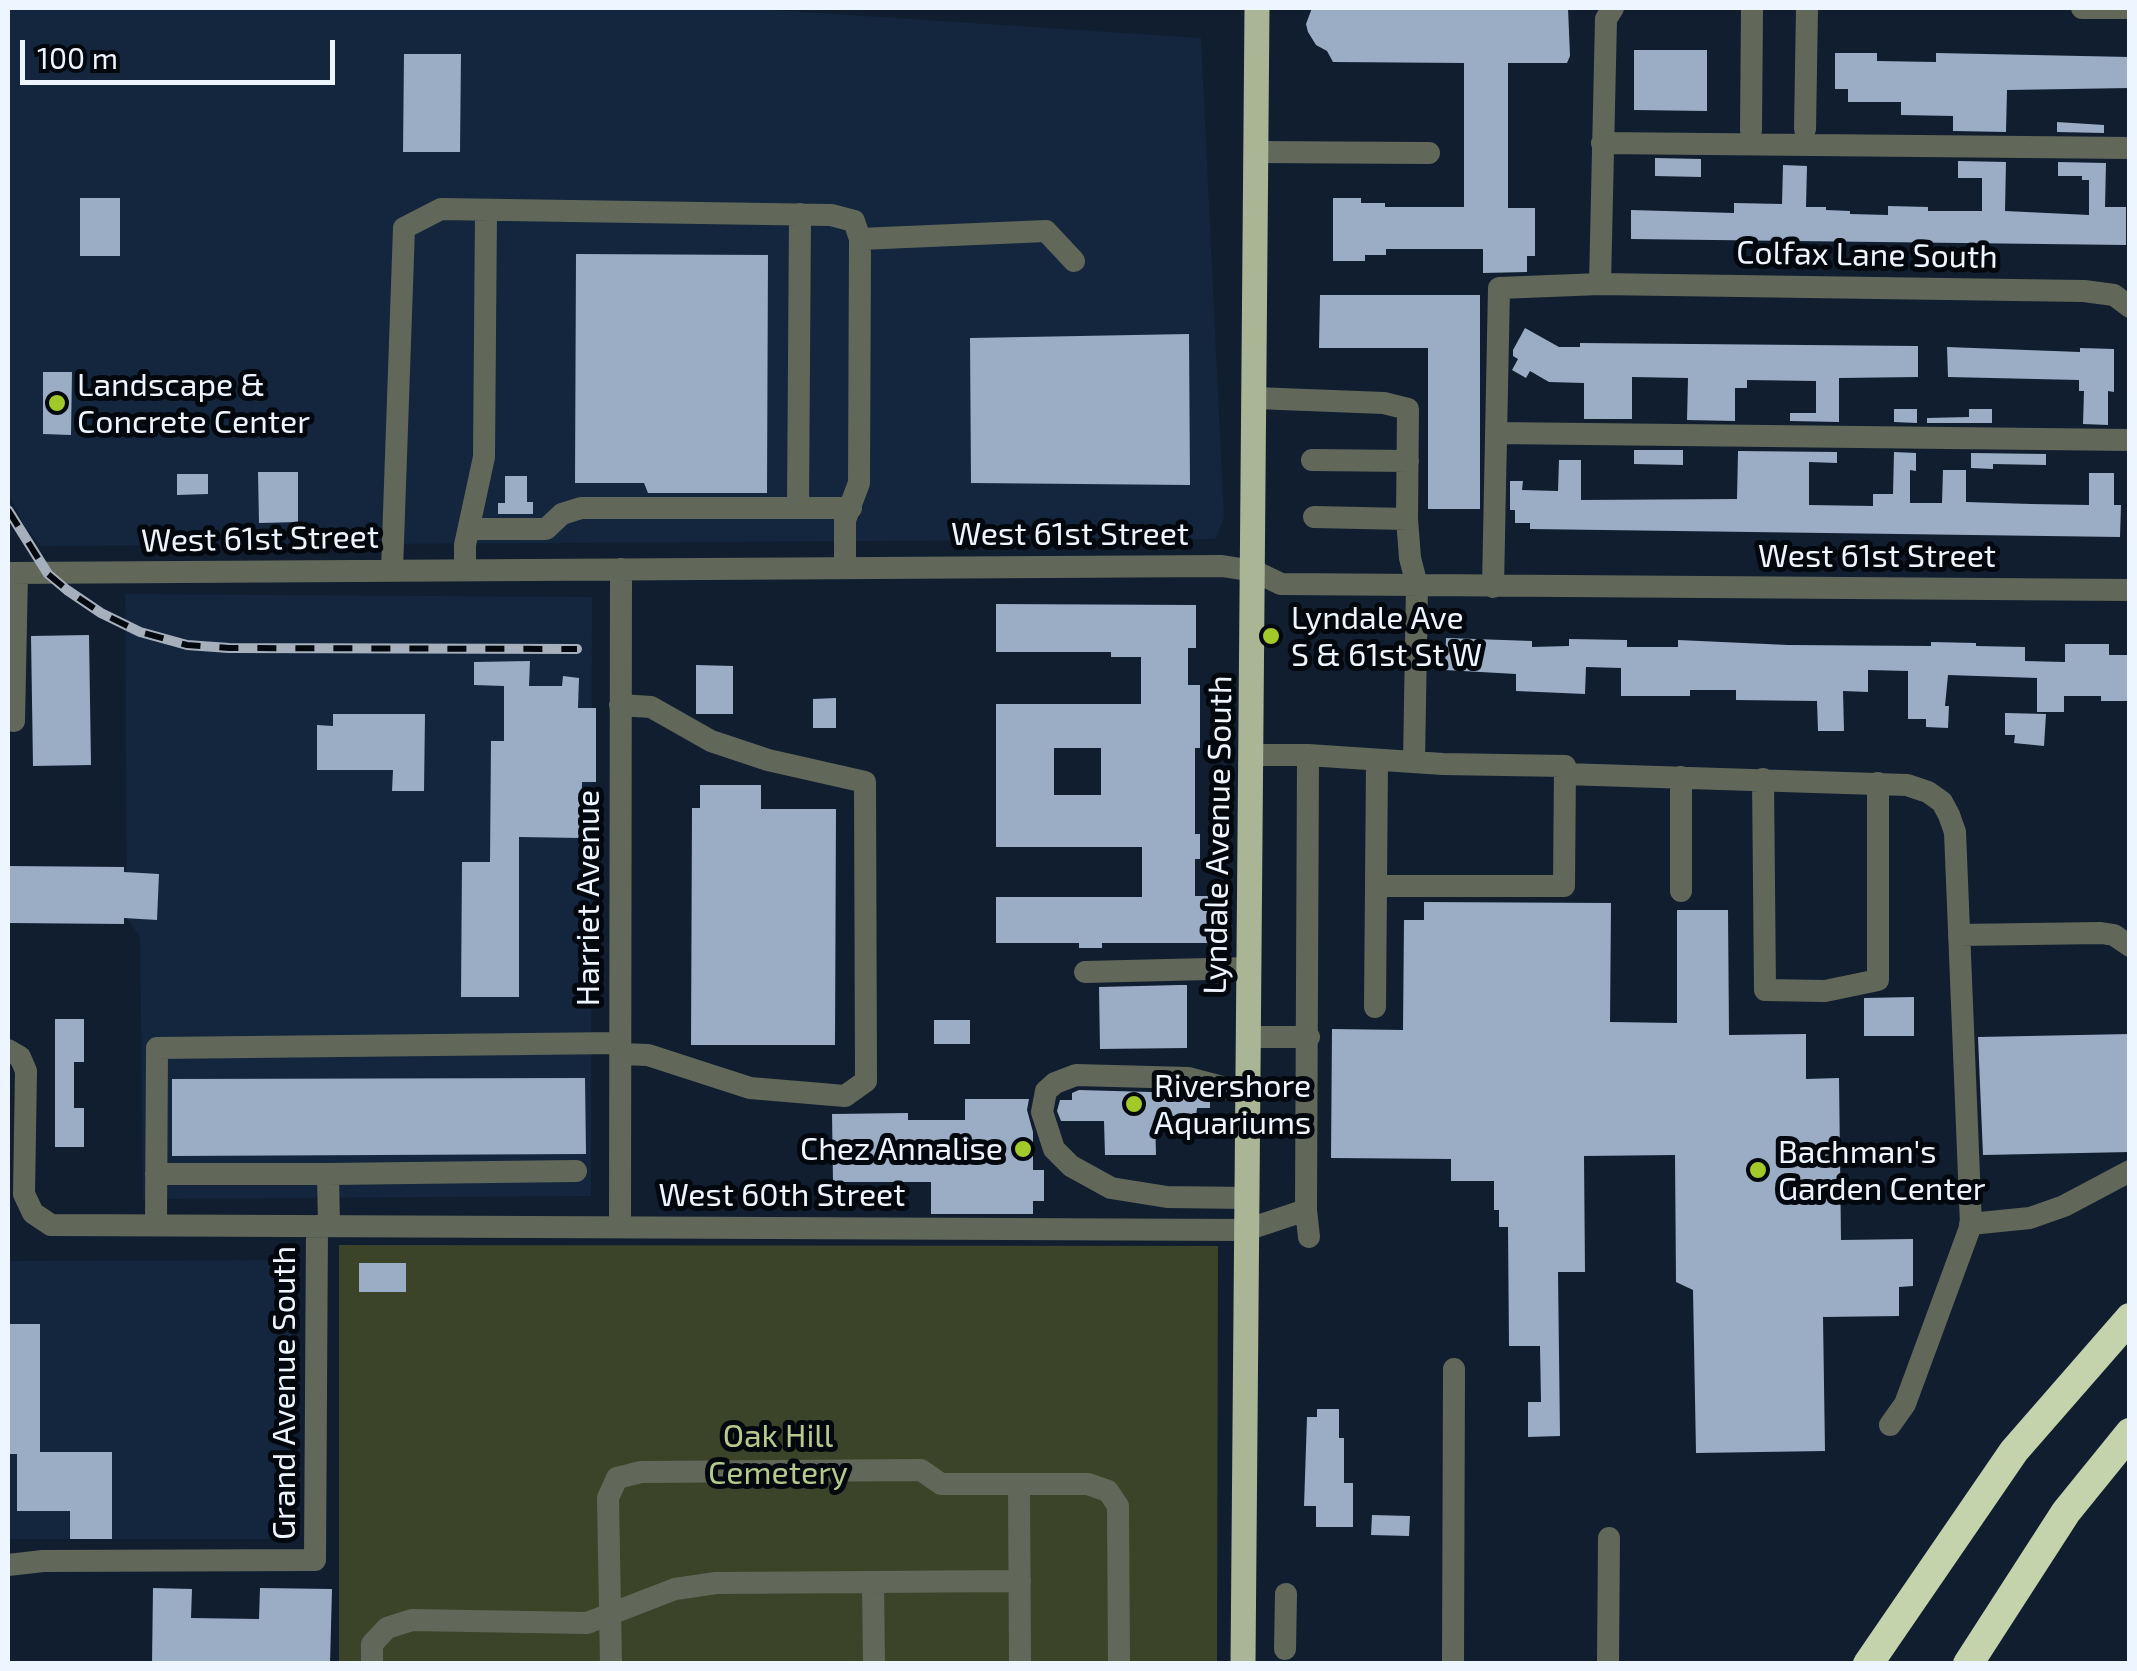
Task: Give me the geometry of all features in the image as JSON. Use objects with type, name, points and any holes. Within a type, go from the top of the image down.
[{"type":"highway","points":[[1868,1664],[2014,1451],[2130,1318]]},
{"type":"highway","points":[[1968,1664],[2066,1512],[2130,1433]]},
{"type":"main road","name":"Lyndale Avenue South","points":[[1244,1664],[1257,8]]},
{"type":"street","points":[[1600,284],[1606,19],[1613,8]]},
{"type":"street","points":[[1751,130],[1752,8]]},
{"type":"street","points":[[1805,130],[1807,8]]},
{"type":"street","points":[[2082,8],[2130,8]]},
{"type":"street","points":[[1602,143],[2130,148]]},
{"type":"street","points":[[1256,152],[1429,153]]},
{"type":"street","points":[[392,570],[404,228],[440,210],[800,214],[854,221],[860,239],[859,484],[844,520],[844,568]]},
{"type":"street","points":[[465,570],[465,545],[484,456],[486,210]]},
{"type":"street","points":[[798,508],[800,214]]},
{"type":"street","points":[[860,239],[1046,231],[1074,261]]},
{"type":"street","name":"Colfax Lane South","points":[[1498,434],[1500,288],[1600,284],[2084,290],[2114,295],[2130,307]]},
{"type":"street","points":[[1255,398],[1384,403],[1408,409],[1407,519],[1417,585],[1414,762]]},
{"type":"street","points":[[1493,586],[1498,434],[2130,440]]},
{"type":"street","points":[[1312,460],[1408,462]]},
{"type":"street","points":[[469,529],[546,528],[562,514],[582,508],[851,508]]},
{"type":"street","points":[[1314,517],[1407,519]]},
{"type":"street","name":"West 61st Street","points":[[12,574],[1222,566],[1254,570],[1280,584],[2130,590]]},
{"type":"street","name":"Harriet Avenue","points":[[620,1227],[621,570]]},
{"type":"street","points":[[12,574],[14,722]]},
{"type":"street","points":[[156,1225],[156,1048],[620,1048],[750,1088],[845,1096],[866,1082],[865,782],[768,760],[711,742],[651,707],[620,706]]},
{"type":"street","points":[[1252,755],[1878,783],[1907,785],[1942,802],[1955,832],[1970,1224],[1965,1247],[1905,1404],[1890,1425]]},
{"type":"street","points":[[1308,755],[1309,1237]]},
{"type":"street","points":[[1376,1007],[1378,760]]},
{"type":"street","points":[[1376,886],[1564,886],[1565,770]]},
{"type":"street","points":[[1681,777],[1681,891]]},
{"type":"street","points":[[1763,779],[1765,990],[1824,991],[1878,980],[1878,783]]},
{"type":"street","points":[[1959,935],[2102,933],[2130,946]]},
{"type":"street","points":[[1085,972],[1249,968]]},
{"type":"street","points":[[1248,1038],[1309,1037]]},
{"type":"street","name":"West 60th Street","points":[[14,1053],[26,1071],[24,1194],[34,1212],[51,1225],[1246,1230],[1306,1210]]},
{"type":"street","points":[[1246,1198],[1167,1197],[1111,1188],[1071,1166],[1054,1149],[1042,1112],[1046,1091],[1076,1075],[1188,1078],[1248,1094]]},
{"type":"street","points":[[1970,1224],[2030,1218],[2081,1198],[2130,1170]]},
{"type":"street","points":[[156,1174],[576,1171]]},
{"type":"street","name":"Grand Avenue South","points":[[8,1564],[315,1560],[323,1226],[328,1174]]},
{"type":"street","points":[[1453,1664],[1454,1370]]},
{"type":"street","points":[[611,1664],[608,1498],[617,1478],[641,1472],[921,1470],[941,1484],[1088,1484],[1108,1491],[1118,1506],[1119,1664]]},
{"type":"street","points":[[1019,1484],[1020,1664]]},
{"type":"street","points":[[1608,1664],[1609,1538]]},
{"type":"street","points":[[372,1664],[372,1644],[387,1628],[412,1620],[588,1622],[675,1589],[716,1583],[1020,1581]]},
{"type":"street","points":[[873,1582],[874,1664]]},
{"type":"street","points":[[1285,1649],[1286,1594]]},
{"type":"shaded area","points":[[8,8],[743,8],[1201,38],[1224,518],[1215,539],[41,546],[26,528],[8,494]]},
{"type":"shaded area","points":[[125,594],[592,597],[591,1196],[143,1199],[140,937],[127,918]]},
{"type":"shaded area","points":[[291,1260],[291,1539],[8,1539],[8,1261]]},
{"type":"green space","name":"Oak Hill Cemetery","points":[[339,1245],[1218,1246],[1217,1663],[339,1664]]},
{"type":"building","points":[[1312,8],[1568,8],[1567,63],[1508,63],[1508,208],[1535,208],[1535,256],[1527,256],[1527,272],[1483,273],[1483,249],[1386,249],[1386,255],[1365,255],[1365,261],[1333,261],[1333,198],[1361,198],[1361,203],[1385,203],[1385,207],[1464,207],[1464,63],[1333,62],[1308,32],[1306,24]]},
{"type":"building","points":[[1634,50],[1707,50],[1707,111],[1634,110]]},
{"type":"building","points":[[1835,53],[1877,53],[1877,61],[1936,62],[1936,53],[2130,57],[2130,88],[2007,90],[2006,132],[1953,131],[1953,116],[1901,115],[1901,102],[1848,102],[1848,89],[1835,89]]},
{"type":"building","points":[[404,54],[461,54],[460,152],[403,152]]},
{"type":"building","points":[[2057,122],[2104,125],[2104,133],[2057,132]]},
{"type":"building","points":[[1655,158],[1701,159],[1701,177],[1655,176]]},
{"type":"building","points":[[1958,161],[2006,162],[2005,211],[2089,215],[2089,180],[2082,180],[2082,176],[2058,176],[2058,162],[2106,163],[2105,207],[2126,207],[2126,245],[1631,239],[1631,210],[1734,213],[1734,203],[1782,204],[1783,165],[1807,166],[1806,207],[1888,215],[1888,206],[1982,211],[1982,178],[1958,178]]},
{"type":"building","points":[[80,198],[120,198],[120,256],[80,256]]},
{"type":"building","points":[[576,254],[768,255],[767,493],[648,493],[644,483],[575,483]]},
{"type":"building","points":[[1320,295],[1480,295],[1480,509],[1428,509],[1428,348],[1319,348]]},
{"type":"building","points":[[1525,328],[1559,347],[1580,347],[1580,343],[1918,346],[1918,377],[1839,378],[1839,422],[1790,421],[1790,413],[1816,413],[1816,381],[1747,380],[1747,388],[1735,388],[1735,421],[1687,420],[1688,378],[1632,377],[1632,419],[1584,419],[1584,383],[1549,382],[1530,371],[1526,378],[1512,370],[1518,359],[1513,350]]},
{"type":"building","points":[[1189,334],[1190,485],[971,483],[970,338]]},
{"type":"building","points":[[1947,347],[2080,352],[2080,348],[2114,349],[2114,392],[2108,391],[2108,425],[2083,424],[2084,391],[2079,391],[2079,380],[1948,377]]},
{"type":"building","name":"Landscape & Concrete Center","points":[[43,372],[72,372],[71,435],[43,434]]},
{"type":"building","points":[[1894,409],[1917,409],[1917,423],[1894,422]]},
{"type":"building","points":[[1969,409],[1992,409],[1992,423],[1927,423],[1927,418],[1969,417]]},
{"type":"building","points":[[1634,450],[1683,450],[1683,465],[1634,464]]},
{"type":"building","points":[[1738,451],[1837,452],[1837,463],[1809,462],[1809,505],[1873,506],[1873,494],[1893,494],[1894,452],[1916,453],[1916,471],[1910,470],[1910,503],[1942,503],[1943,470],[1966,470],[1966,502],[2089,505],[2089,473],[2114,473],[2114,505],[2121,505],[2120,537],[1530,529],[1530,523],[1515,523],[1515,510],[1510,510],[1510,481],[1523,481],[1522,490],[1558,491],[1559,460],[1581,460],[1581,500],[1737,499]]},
{"type":"building","points":[[1971,453],[2046,454],[2046,465],[1993,464],[1993,469],[1971,468]]},
{"type":"building","points":[[258,472],[298,472],[298,522],[259,523]]},
{"type":"building","points":[[177,474],[208,474],[208,494],[177,495]]},
{"type":"building","points":[[505,476],[527,476],[527,502],[533,502],[533,514],[498,514],[498,503],[505,503]]},
{"type":"building","points":[[996,604],[1196,605],[1196,648],[1188,648],[1188,685],[1200,685],[1195,834],[1200,834],[1200,859],[1195,859],[1195,896],[1208,896],[1208,943],[1102,943],[1102,948],[1079,948],[1079,943],[996,943],[996,897],[1142,897],[1142,847],[996,847],[996,704],[1141,704],[1141,657],[1111,657],[1111,652],[996,652]],"holes":[[[1054,748],[1101,748],[1101,795],[1054,795]]]},
{"type":"building","points":[[89,635],[91,765],[33,766],[31,636]]},
{"type":"building","points":[[1446,638],[1532,641],[1532,647],[1569,646],[1569,639],[1627,640],[1627,647],[1678,647],[1678,640],[1788,645],[1976,643],[2025,647],[2025,661],[2065,662],[2065,644],[2109,644],[2109,655],[2130,655],[2130,701],[2064,696],[2064,712],[2037,712],[2037,678],[1948,675],[1948,728],[1926,727],[1926,719],[1908,719],[1908,671],[1868,670],[1868,692],[1843,691],[1844,731],[1818,731],[1817,701],[1736,700],[1736,690],[1690,690],[1690,696],[1621,696],[1621,668],[1586,667],[1585,694],[1516,691],[1516,674],[1445,670]]},
{"type":"building","points":[[530,661],[529,686],[562,686],[563,676],[579,678],[578,708],[596,708],[596,782],[582,782],[581,838],[519,837],[519,997],[461,997],[462,862],[490,862],[491,741],[504,741],[504,686],[474,685],[474,662]]},
{"type":"building","points":[[696,665],[733,666],[733,714],[696,714]]},
{"type":"building","points":[[836,698],[836,728],[813,728],[813,699]]},
{"type":"building","points":[[2005,713],[2046,714],[2044,746],[2014,743],[2015,735],[2005,735]]},
{"type":"building","points":[[333,714],[425,714],[424,791],[392,791],[393,770],[317,770],[317,725],[333,726]]},
{"type":"building","points":[[700,785],[761,785],[761,809],[836,809],[835,1045],[691,1045],[692,808],[700,808]]},
{"type":"building","points":[[8,866],[124,867],[124,872],[159,874],[157,920],[124,918],[124,924],[8,923]]},
{"type":"building","name":"Bachman's Garden Center","points":[[1424,902],[1611,903],[1610,1022],[1677,1023],[1677,910],[1728,910],[1729,1035],[1806,1034],[1806,1079],[1839,1078],[1841,1240],[1913,1239],[1913,1286],[1899,1287],[1899,1316],[1823,1317],[1825,1451],[1696,1453],[1693,1290],[1676,1282],[1675,1155],[1584,1156],[1585,1272],[1558,1272],[1560,1436],[1528,1437],[1528,1402],[1541,1402],[1540,1346],[1509,1346],[1508,1227],[1499,1227],[1499,1210],[1494,1210],[1494,1181],[1451,1181],[1451,1159],[1331,1158],[1332,1029],[1403,1030],[1404,920],[1424,920]]},
{"type":"building","points":[[1187,985],[1187,1048],[1100,1049],[1099,987]]},
{"type":"building","points":[[1914,997],[1914,1036],[1864,1036],[1864,998]]},
{"type":"building","points":[[55,1019],[84,1019],[84,1062],[74,1062],[74,1108],[84,1108],[84,1147],[55,1147]]},
{"type":"building","points":[[934,1020],[970,1020],[970,1044],[934,1044]]},
{"type":"building","points":[[2130,1034],[2130,1152],[1983,1155],[1978,1037]]},
{"type":"building","points":[[585,1078],[586,1154],[172,1156],[172,1079]]},
{"type":"building","name":"Rivershore Aquariums","points":[[1072,1093],[1186,1093],[1210,1099],[1210,1108],[1197,1108],[1196,1116],[1155,1116],[1156,1155],[1105,1155],[1104,1121],[1061,1121],[1057,1111],[1060,1100],[1072,1100]]},
{"type":"building","points":[[965,1099],[1029,1099],[1033,1170],[1044,1170],[1044,1201],[1033,1201],[1033,1214],[931,1214],[931,1182],[833,1182],[832,1114],[908,1113],[908,1120],[965,1120]]},
{"type":"building","points":[[359,1263],[406,1263],[406,1292],[359,1292]]},
{"type":"building","points":[[8,1324],[40,1324],[40,1452],[112,1452],[112,1539],[70,1539],[70,1511],[17,1511],[17,1454],[8,1454]]},
{"type":"building","points":[[1317,1409],[1339,1409],[1339,1438],[1344,1438],[1344,1483],[1353,1483],[1353,1527],[1316,1527],[1316,1506],[1304,1506],[1307,1417],[1317,1417]]},
{"type":"building","points":[[1372,1515],[1410,1516],[1409,1536],[1371,1535]]},
{"type":"building","points":[[153,1588],[192,1589],[191,1618],[259,1619],[260,1588],[332,1589],[330,1664],[152,1664]]},
{"type":"railway","points":[[8,510],[48,574],[67,590],[140,632],[187,645],[577,649]]},
{"type":"place","name":"Landscape & Concrete Center","points":[[57,403]]},
{"type":"place","name":"Lyndale Ave S & 61st St W","points":[[1271,636]]},
{"type":"place","name":"Rivershore Aquariums","points":[[1134,1104]]},
{"type":"place","name":"Chez Annalise","points":[[1023,1149]]},
{"type":"place","name":"Bachman's Garden Center","points":[[1758,1170]]}]
